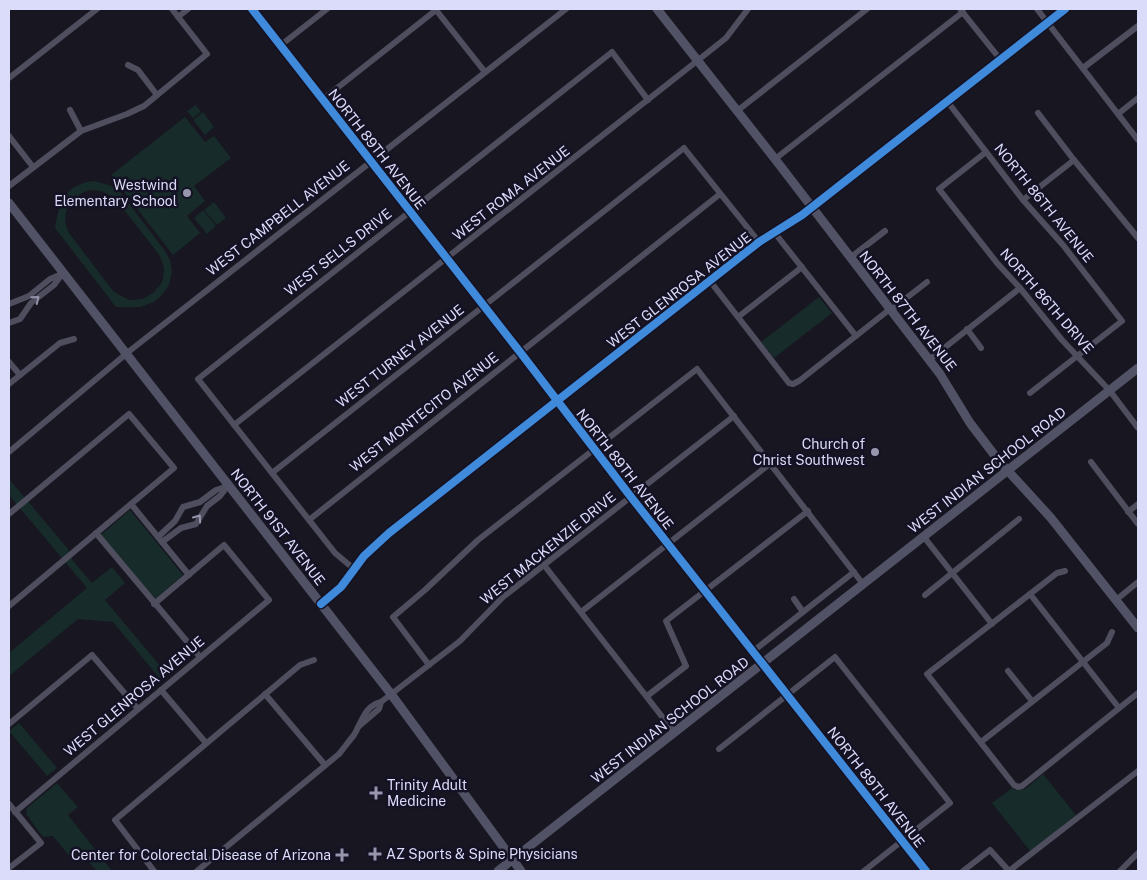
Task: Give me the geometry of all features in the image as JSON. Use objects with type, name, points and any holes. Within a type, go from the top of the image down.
[{"type":"main road","name":"NORTH 87TH AVENUE","points":[[657,9],[947,383],[970,423],[1007,471],[1051,518],[1138,628]]},
{"type":"main road","name":"NORTH 91ST AVENUE","points":[[9,203],[391,694],[521,871]]},
{"type":"main road","name":"WEST INDIAN SCHOOL ROAD","points":[[498,871],[1138,368]]},
{"type":"street","points":[[9,78],[96,9]]},
{"type":"street","points":[[9,186],[81,131],[128,114],[144,106],[207,54],[172,9]]},
{"type":"street","points":[[178,17],[188,9]]},
{"type":"street","name":"NORTH 89TH AVENUE","points":[[252,9],[448,259],[593,449],[926,871]]},
{"type":"street","points":[[281,45],[327,9]]},
{"type":"street","name":"WEST CAMPBELL AVENUE","points":[[9,452],[126,354],[566,9]]},
{"type":"street","name":"WEST ROMA AVENUE","points":[[234,426],[698,61],[726,38],[747,9]]},
{"type":"street","points":[[737,111],[867,9]]},
{"type":"street","points":[[1037,9],[1138,140]]},
{"type":"street","name":"WEST GLENROSA AVENUE","points":[[321,604],[337,591],[370,550],[388,533],[759,242],[812,207],[1065,9]]},
{"type":"street","points":[[322,100],[436,10],[485,72]]},
{"type":"street","points":[[775,159],[961,10],[1000,59]]},
{"type":"street","points":[[1084,68],[1138,26]]},
{"type":"street","name":"WEST SELLS DRIVE","points":[[234,426],[198,379],[410,211],[612,52],[648,100]]},
{"type":"street","points":[[128,65],[138,70],[157,95]]},
{"type":"street","points":[[1118,114],[1138,98]]},
{"type":"street","name":"NORTH 86TH AVENUE","points":[[947,101],[1023,200],[1063,245],[1122,321],[1076,356]]},
{"type":"street","points":[[70,110],[81,131]]},
{"type":"street","points":[[1038,113],[1138,238]]},
{"type":"street","points":[[9,136],[33,167]]},
{"type":"street","name":"WEST TURNEY AVENUE","points":[[272,473],[684,148],[720,194]]},
{"type":"street","name":"NORTH 86TH DRIVE","points":[[986,152],[939,189],[1076,356],[1110,391],[1138,426]]},
{"type":"street","points":[[1023,200],[1074,160]]},
{"type":"street","points":[[720,194],[759,242]]},
{"type":"street","name":"WEST MONTECITO AVENUE","points":[[308,520],[720,194]]},
{"type":"street","points":[[850,258],[885,231]]},
{"type":"street","points":[[774,232],[856,336]]},
{"type":"street","points":[[738,317],[802,267]]},
{"type":"street","points":[[9,304],[29,296],[50,279],[63,273]]},
{"type":"street","points":[[9,323],[20,319],[31,303],[54,285],[63,273]]},
{"type":"street","points":[[710,281],[789,383],[793,384],[926,282]]},
{"type":"street","points":[[929,360],[1020,288]]},
{"type":"street","points":[[968,329],[981,348]]},
{"type":"street","points":[[9,384],[60,342],[74,340]]},
{"type":"street","points":[[1030,393],[1076,356]]},
{"type":"street","points":[[9,362],[20,375]]},
{"type":"street","points":[[429,665],[393,617],[426,590],[478,540],[697,369],[863,584]]},
{"type":"street","points":[[9,514],[129,414],[174,468],[9,606]]},
{"type":"street","name":"WEST MACKENZIE DRIVE","points":[[197,871],[338,754],[358,726],[379,709],[381,702],[460,641],[503,597],[734,416]]},
{"type":"street","points":[[234,426],[335,553],[354,569]]},
{"type":"street","points":[[1091,462],[1138,524]]},
{"type":"street","points":[[582,612],[771,463]]},
{"type":"street","points":[[160,540],[177,518],[183,506],[200,502],[216,490],[228,486]]},
{"type":"street","points":[[160,540],[181,528],[196,524],[207,506],[220,496],[228,486]]},
{"type":"street","points":[[131,504],[189,575],[154,604]]},
{"type":"street","points":[[1128,512],[1138,504]]},
{"type":"street","points":[[647,696],[686,666],[666,621],[808,511]]},
{"type":"street","points":[[177,518],[186,526]]},
{"type":"street","points":[[924,594],[1020,520]]},
{"type":"street","points":[[96,533],[200,657]]},
{"type":"street","points":[[924,536],[992,624]]},
{"type":"street","name":"WEST GLENROSA AVENUE","points":[[15,812],[269,600],[224,546],[189,575]]},
{"type":"street","points":[[544,565],[674,732]]},
{"type":"street","points":[[1065,571],[1057,573],[927,674],[1014,785],[1018,787],[1022,786],[1138,693]]},
{"type":"street","name":"WEST INDIAN SCHOOL ROAD","points":[[752,652],[854,572]]},
{"type":"street","points":[[1116,600],[1138,582]]},
{"type":"street","points":[[1030,594],[1119,708]]},
{"type":"street","points":[[794,600],[804,612]]},
{"type":"street","points":[[981,742],[1107,643],[1112,632]]},
{"type":"street","points":[[9,724],[92,655],[138,709]]},
{"type":"street","points":[[719,749],[835,657],[950,804],[864,871]]},
{"type":"street","points":[[154,871],[115,820],[300,665],[314,660]]},
{"type":"street","points":[[1008,671],[1032,702]]},
{"type":"street","points":[[161,690],[206,743]]},
{"type":"street","points":[[265,694],[325,765]]},
{"type":"street","points":[[963,871],[990,850],[1009,871],[1138,771]]},
{"type":"street","points":[[9,804],[40,842],[9,868]]},
{"type":"street","points":[[1120,871],[1138,853]]},
{"type":"green space","points":[[196,105],[201,112],[193,118],[187,111]]},
{"type":"green space","points":[[203,112],[214,127],[205,135],[193,120]]},
{"type":"green space","points":[[185,117],[205,142],[214,136],[231,158],[194,186],[205,201],[187,216],[200,233],[173,255],[111,175]]},
{"type":"green space","points":[[94,181],[112,186],[121,193],[165,251],[170,260],[172,271],[169,285],[154,302],[140,307],[116,307],[55,228],[61,203],[65,196],[76,186]],"holes":[[[90,190],[101,191],[115,198],[160,256],[164,268],[163,279],[153,293],[143,299],[130,300],[113,291],[69,233],[66,226],[66,212],[72,201],[83,192]]]},
{"type":"green space","points":[[214,202],[226,218],[217,225],[204,210]]},
{"type":"green space","points":[[203,210],[216,226],[207,234],[194,218]]},
{"type":"green space","points":[[819,297],[832,313],[774,358],[761,342]]},
{"type":"green space","points":[[9,479],[68,549],[73,561],[92,583],[112,567],[125,583],[105,600],[167,674],[161,680],[113,622],[78,619],[9,676],[9,653],[87,588],[9,495]]},
{"type":"green space","points":[[130,510],[183,575],[155,599],[101,535]]},
{"type":"green space","points":[[19,723],[57,768],[47,776],[9,731]]},
{"type":"green space","points":[[1043,774],[1076,815],[1031,852],[992,803],[1012,788],[1016,790],[1024,789]]},
{"type":"green space","points":[[57,783],[78,807],[68,815],[112,871],[97,871],[80,853],[72,859],[53,836],[43,837],[26,814],[27,808]]},
{"type":"cycle path","points":[[252,9],[631,497],[926,871]]},
{"type":"cycle path","points":[[321,604],[341,587],[364,556],[389,533],[759,242],[802,215],[1065,9]]},
{"type":"place","name":"Westwind Elementary School","points":[[187,193]]},
{"type":"place","name":"Church of Christ Southwest","points":[[875,452]]},
{"type":"place","name":"Trinity Adult Medicine","points":[[376,793]]},
{"type":"place","name":"AZ Sports & Spine Physicians","points":[[375,854]]},
{"type":"place","name":"Center for Colorectal Disease of Arizona","points":[[342,855]]}]
